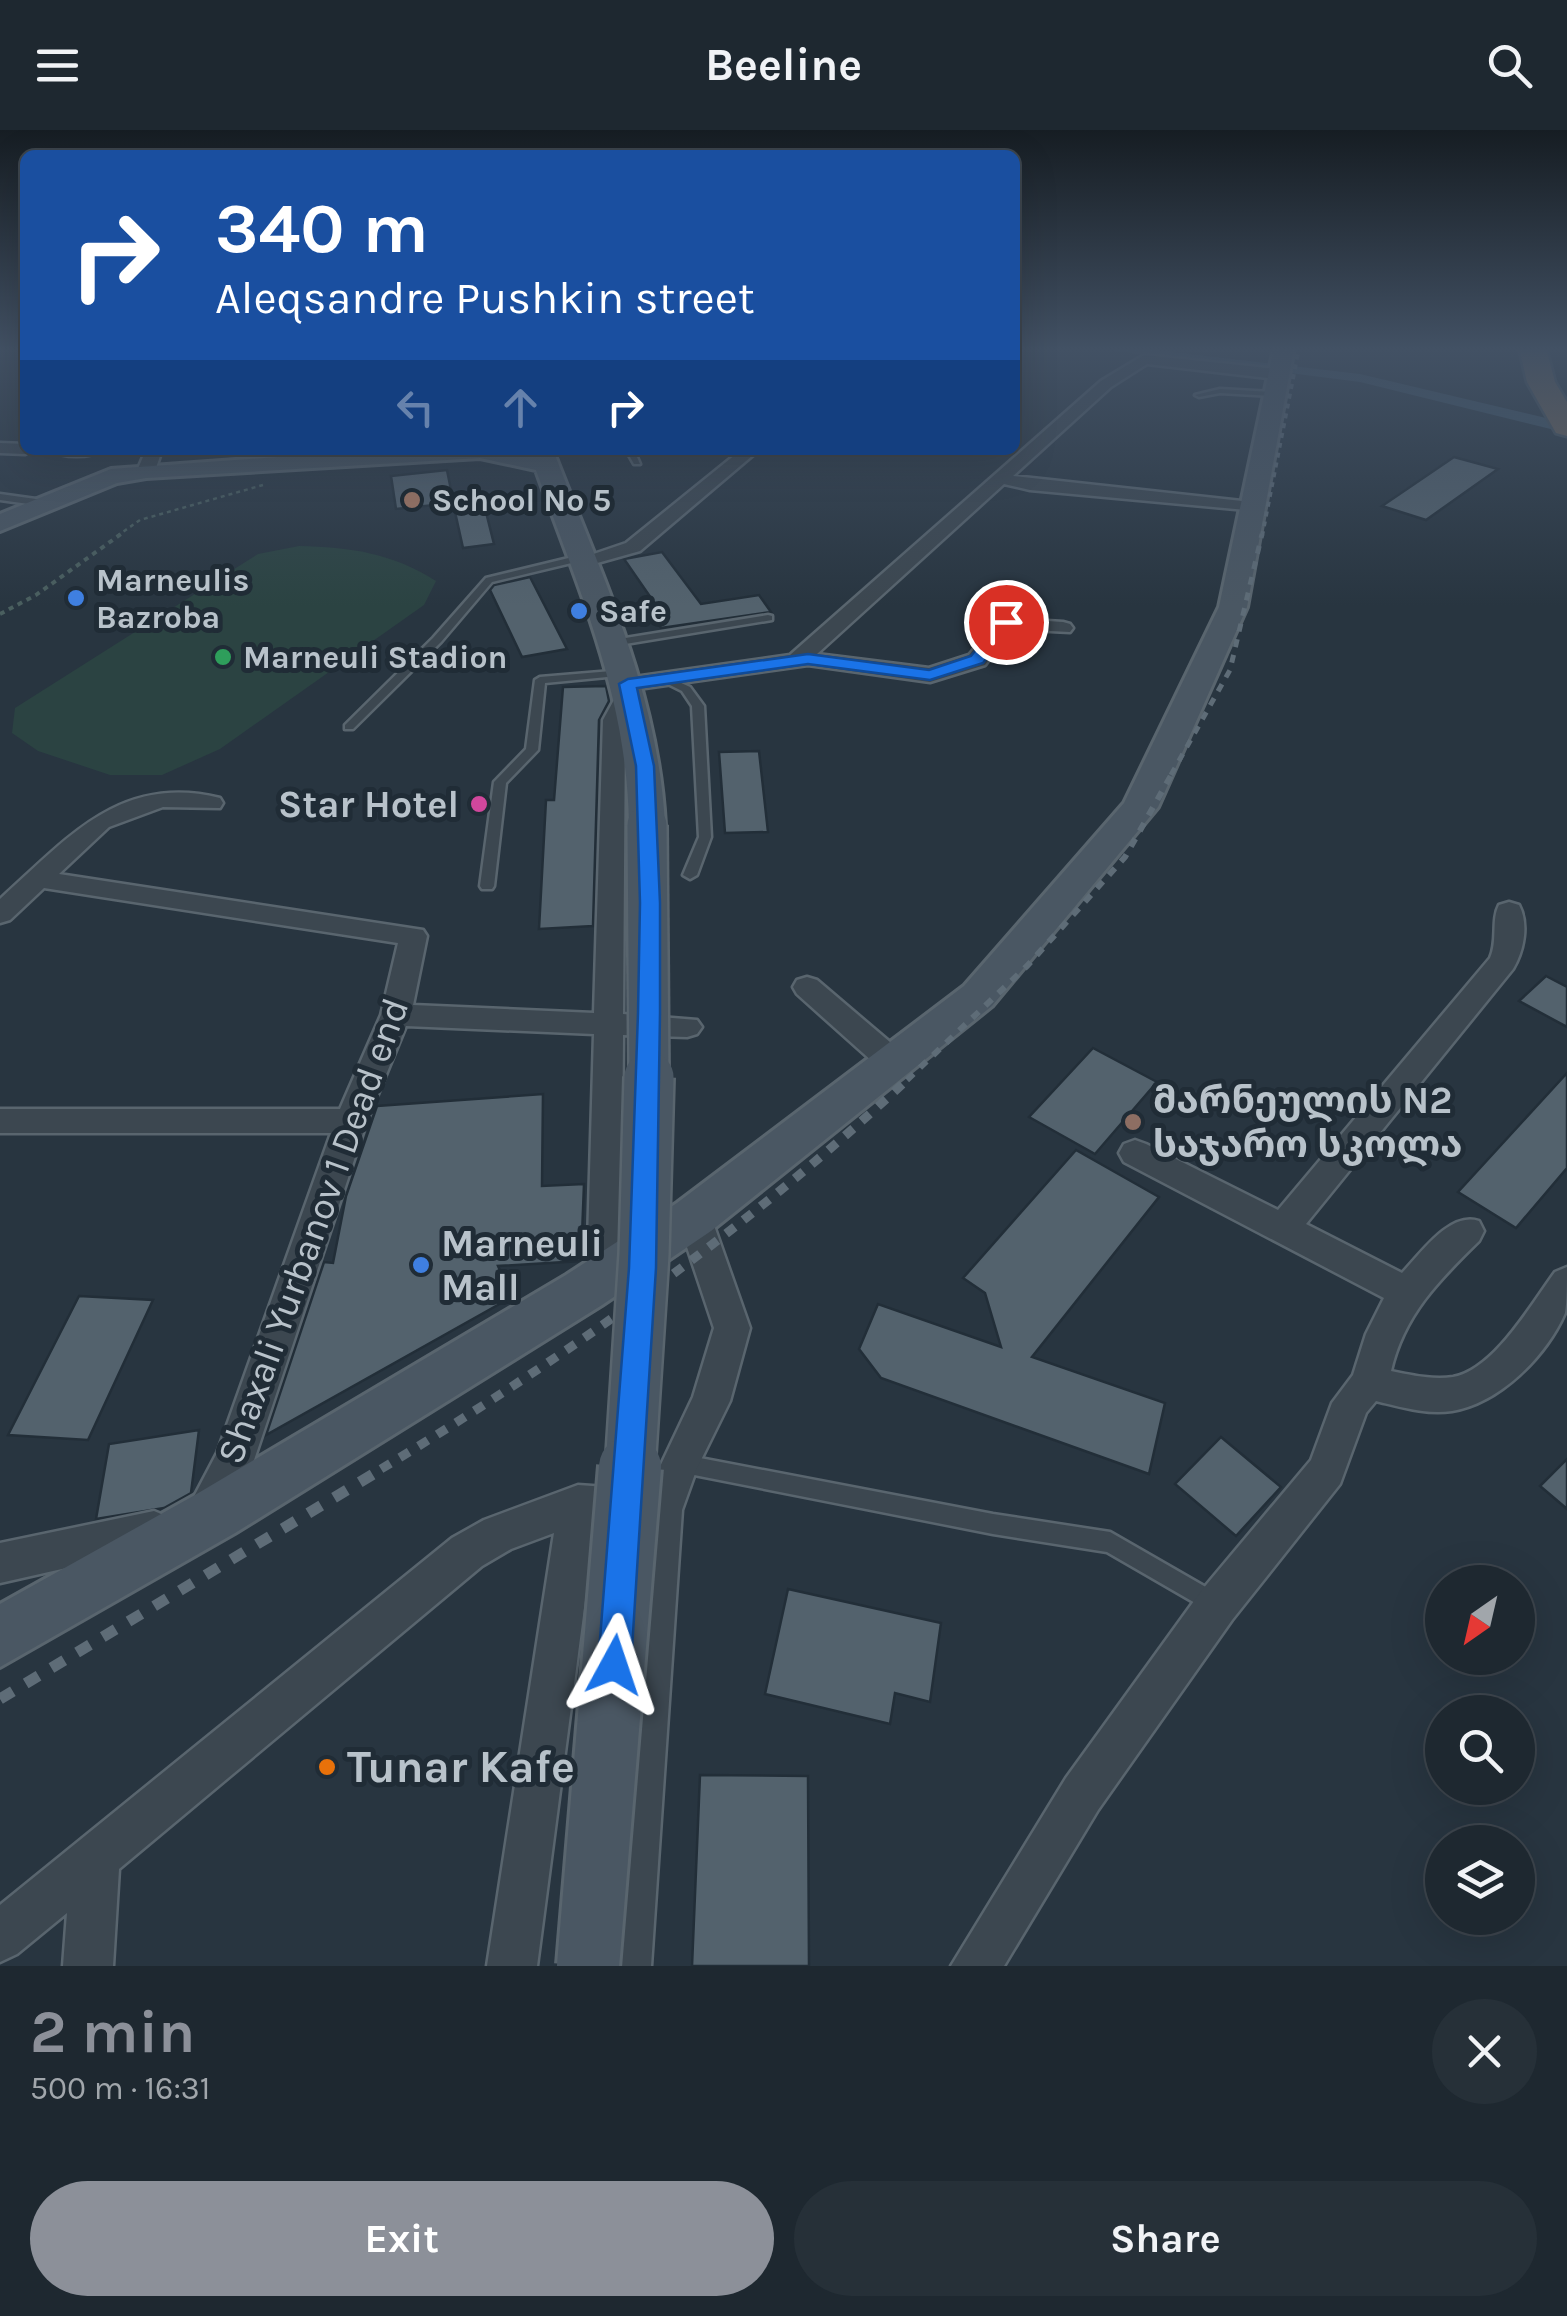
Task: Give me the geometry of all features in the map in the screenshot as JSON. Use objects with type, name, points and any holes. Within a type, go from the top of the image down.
[{"type":"street","points":[[796,660],[1050,434]]},
{"type":"street","points":[[0,1637],[201,1521],[604,1276],[694,1217],[978,996],[1140,808],[1233,607],[1266,434]]},
{"type":"street","points":[[0,523],[150,460],[372,455]]},
{"type":"street","points":[[582,560],[633,547],[745,455]]},
{"type":"street","points":[[543,457],[627,683],[645,766],[650,903],[642,1268],[627,1514],[588,1966]]},
{"type":"street","points":[[1000,478],[1030,485],[1251,507]]},
{"type":"street","points":[[627,683],[808,659],[930,675],[977,660],[1006,622],[1063,628]]},
{"type":"street","points":[[604,1276],[614,720],[627,683]]},
{"type":"street","points":[[0,914],[100,822],[160,799],[210,803]]},
{"type":"street","name":"Shaxali Yurbanov 1 Dead end","points":[[38,879],[413,936],[396,1014],[352,1121],[234,1460],[201,1521]]},
{"type":"street","points":[[1282,1228],[1502,962],[1510,945],[1509,911]]},
{"type":"street","points":[[807,987],[893,1062]]},
{"type":"street","points":[[396,1014],[687,1028]]},
{"type":"street","points":[[0,1122],[352,1121]]},
{"type":"street","points":[[1135,1152],[1406,1292]]},
{"type":"street","points":[[626,1966],[662,1510],[679,1463],[711,1401],[732,1328],[694,1217]]},
{"type":"street","points":[[976,1966],[1082,1794],[1218,1604],[1326,1471],[1351,1403],[1369,1384],[1378,1341],[1406,1292],[1468,1231]]},
{"type":"street","points":[[1369,1384],[1434,1395],[1466,1391],[1496,1377],[1567,1282]]},
{"type":"street","points":[[0,1937],[467,1552],[498,1534],[578,1504],[662,1510]]},
{"type":"street","points":[[512,1966],[578,1504]]},
{"type":"street","points":[[0,1563],[201,1521]]},
{"type":"street","points":[[88,1966],[96,1858]]},
{"type":"lane","points":[[633,455],[637,462]]},
{"type":"lane","points":[[0,498],[43,503]]},
{"type":"lane","points":[[349,727],[437,640],[489,580],[582,560]]},
{"type":"lane","points":[[612,643],[768,618]]},
{"type":"lane","points":[[666,678],[686,689],[698,706],[705,837],[690,875]]},
{"type":"lane","points":[[486,886],[500,782],[532,750],[540,680],[627,683]]},
{"type":"lane","points":[[679,1463],[993,1524],[1110,1542],[1218,1604]]},
{"type":"path","points":[[0,614],[36,594],[140,520],[270,484],[310,459]]},
{"type":"green space","name":"Marneuli Stadion","points":[[299,546],[370,553],[436,581],[424,605],[220,749],[162,775],[110,775],[38,751],[12,733],[15,708],[258,554]]},
{"type":"building","points":[[1454,457],[1498,469],[1426,520],[1382,506]]},
{"type":"building","points":[[447,470],[452,495],[481,492],[494,544],[463,548],[453,503],[396,509],[391,476]]},
{"type":"building","points":[[662,552],[701,604],[759,595],[771,612],[661,628],[652,613],[660,611],[624,559]]},
{"type":"building","points":[[530,577],[567,649],[522,657],[490,590],[494,585]]},
{"type":"building","points":[[606,686],[609,701],[599,720],[593,926],[539,929],[546,800],[554,800],[563,687]]},
{"type":"building","points":[[759,751],[768,832],[725,833],[719,752]]},
{"type":"building","points":[[1546,976],[1567,987],[1567,1027],[1519,1001]]},
{"type":"building","points":[[1093,1048],[1157,1082],[1095,1154],[1029,1117]]},
{"type":"building","points":[[1567,1073],[1567,1168],[1516,1228],[1458,1192]]},
{"type":"building","name":"Marneuli Mall","points":[[543,1094],[542,1186],[584,1184],[581,1261],[498,1266],[512,1297],[266,1435],[324,1262],[333,1263],[346,1196],[377,1106]]},
{"type":"building","points":[[1076,1150],[1159,1197],[1032,1357],[1165,1403],[1149,1474],[881,1378],[859,1349],[878,1304],[1001,1347],[985,1293],[963,1278]]},
{"type":"building","points":[[79,1296],[153,1300],[88,1440],[8,1435]]},
{"type":"building","points":[[199,1430],[191,1493],[164,1508],[96,1519],[109,1444]]},
{"type":"building","points":[[1221,1437],[1281,1487],[1236,1536],[1175,1484]]},
{"type":"building","points":[[1567,1459],[1567,1509],[1540,1486]]},
{"type":"building","points":[[788,1589],[941,1623],[930,1702],[895,1693],[890,1724],[765,1694]]},
{"type":"building","points":[[700,1775],[808,1776],[809,1966],[692,1966]]},
{"type":"railway","points":[[1262,536],[1282,434]]},
{"type":"railway","points":[[1171,775],[1230,670],[1262,534]]},
{"type":"railway","points":[[907,1080],[1027,966],[1125,857],[1173,772]]},
{"type":"railway","points":[[381,1469],[520,1381],[656,1287],[786,1186],[910,1077]]},
{"type":"railway","points":[[0,1699],[385,1467]]},
{"type":"place","name":"School No 5","points":[[412,500]]},
{"type":"place","name":"Marneulis Bazroba","points":[[76,598]]},
{"type":"place","name":"Safe","points":[[579,611]]},
{"type":"place","name":"Marneuli Stadion","points":[[223,657]]},
{"type":"place","name":"Star Hotel","points":[[479,804]]},
{"type":"place","name":"მარნეულის N2 საჯარო სკოლა","points":[[1133,1122]]},
{"type":"place","name":"Marneuli Mall","points":[[421,1265]]},
{"type":"place","name":"Tunar Kafe","points":[[327,1767]]},
{"type":"route","points":[[614,1665],[642,1268],[649,1013],[645,766],[628,684],[808,659],[930,675],[956,670],[977,660],[1006,622]]}]
